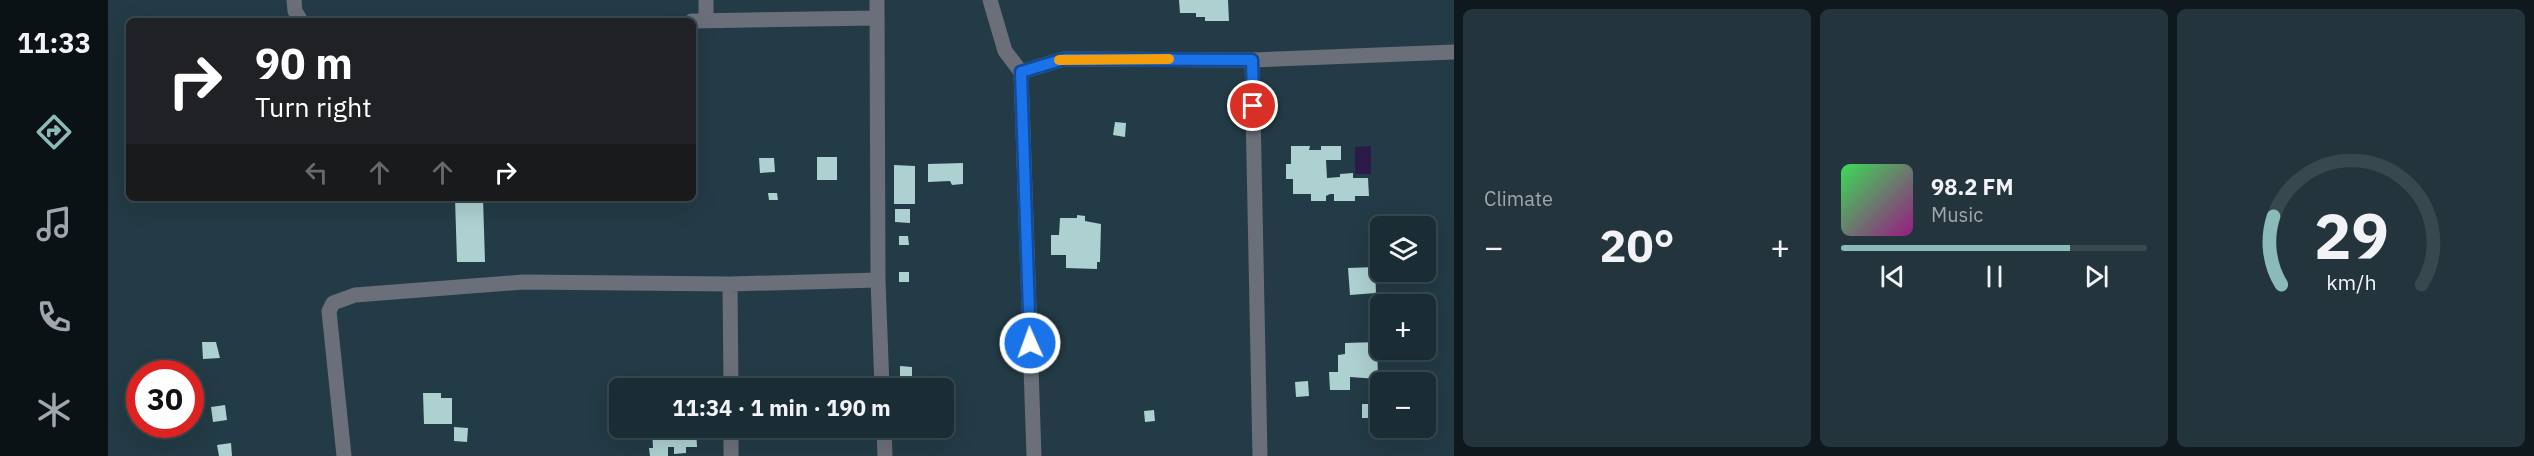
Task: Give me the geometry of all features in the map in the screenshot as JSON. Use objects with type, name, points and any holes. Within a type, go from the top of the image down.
[{"type":"street","points":[[294,0],[295,11],[299,18]]},
{"type":"street","points":[[706,0],[699,21],[876,18]]},
{"type":"street","points":[[876,0],[878,280],[882,378]]},
{"type":"street","points":[[990,0],[1005,51],[1021,72],[1034,456]]},
{"type":"street","points":[[1021,72],[1064,59],[1252,60],[1454,52]]},
{"type":"street","points":[[1252,60],[1260,456]]},
{"type":"street","points":[[344,456],[329,311],[333,303],[355,294],[523,282],[730,284],[878,280]]},
{"type":"street","points":[[730,284],[731,378]]},
{"type":"street","points":[[731,438],[731,456]]},
{"type":"street","points":[[884,438],[885,456]]},
{"type":"shaded area","points":[[1371,146],[1371,174],[1355,174],[1355,147]]},
{"type":"building","points":[[1179,0],[1228,0],[1229,21],[1205,21],[1205,17],[1196,17],[1196,13],[1180,13]]},
{"type":"building","points":[[1115,122],[1126,123],[1125,137],[1113,135]]},
{"type":"building","points":[[1291,146],[1310,146],[1309,150],[1321,150],[1321,146],[1341,146],[1341,160],[1326,160],[1327,178],[1353,173],[1353,178],[1368,178],[1369,196],[1355,196],[1355,201],[1334,201],[1334,194],[1330,194],[1326,196],[1326,201],[1311,201],[1311,194],[1293,194],[1293,179],[1286,179],[1286,164],[1291,164]]},
{"type":"building","points":[[817,157],[837,157],[837,180],[817,180]]},
{"type":"building","points":[[759,158],[774,158],[775,172],[760,173]]},
{"type":"building","points":[[963,163],[963,184],[952,185],[950,181],[928,182],[928,164]]},
{"type":"building","points":[[894,165],[915,166],[915,204],[894,204]]},
{"type":"building","points":[[768,193],[777,193],[778,200],[769,200]]},
{"type":"building","points":[[455,201],[483,201],[485,262],[457,262]]},
{"type":"building","points":[[895,209],[910,209],[910,223],[895,222]]},
{"type":"building","points":[[1077,215],[1085,216],[1085,221],[1101,224],[1100,262],[1097,262],[1097,269],[1066,268],[1066,255],[1051,255],[1051,235],[1059,235],[1060,218],[1077,218]]},
{"type":"building","points":[[1414,215],[1414,216],[1384,216]]},
{"type":"building","points":[[899,236],[908,236],[909,245],[899,245]]},
{"type":"building","points":[[1370,267],[1370,282],[1376,282],[1376,293],[1350,295],[1348,268]]},
{"type":"building","points":[[899,272],[909,272],[909,282],[899,282]]},
{"type":"building","points":[[202,342],[216,342],[220,358],[203,359]]},
{"type":"building","points":[[1370,342],[1370,360],[1377,360],[1378,372],[1370,372],[1370,378],[1350,377],[1350,390],[1330,390],[1329,372],[1338,372],[1338,355],[1345,354],[1345,343]]},
{"type":"building","points":[[900,366],[912,367],[912,378],[900,378]]},
{"type":"building","points":[[1308,381],[1309,396],[1296,397],[1295,382]]},
{"type":"building","points":[[423,393],[441,393],[441,398],[452,398],[452,424],[424,424]]},
{"type":"building","points":[[1362,404],[1370,404],[1370,418],[1362,418]]},
{"type":"building","points":[[225,405],[227,420],[213,422],[211,407]]},
{"type":"building","points":[[1154,410],[1155,421],[1145,422],[1144,411]]},
{"type":"building","points":[[454,427],[468,428],[467,442],[454,441]]},
{"type":"building","points":[[652,438],[697,438],[697,447],[686,447],[686,453],[674,454],[674,447],[668,447],[668,456],[650,456],[649,448],[653,448]]},
{"type":"building","points":[[231,443],[232,456],[219,456],[217,445]]},
{"type":"slow traffic","points":[[1059,60],[1169,59]]},
{"type":"route","points":[[1030,343],[1021,72],[1064,59],[1252,60],[1253,106]]}]
